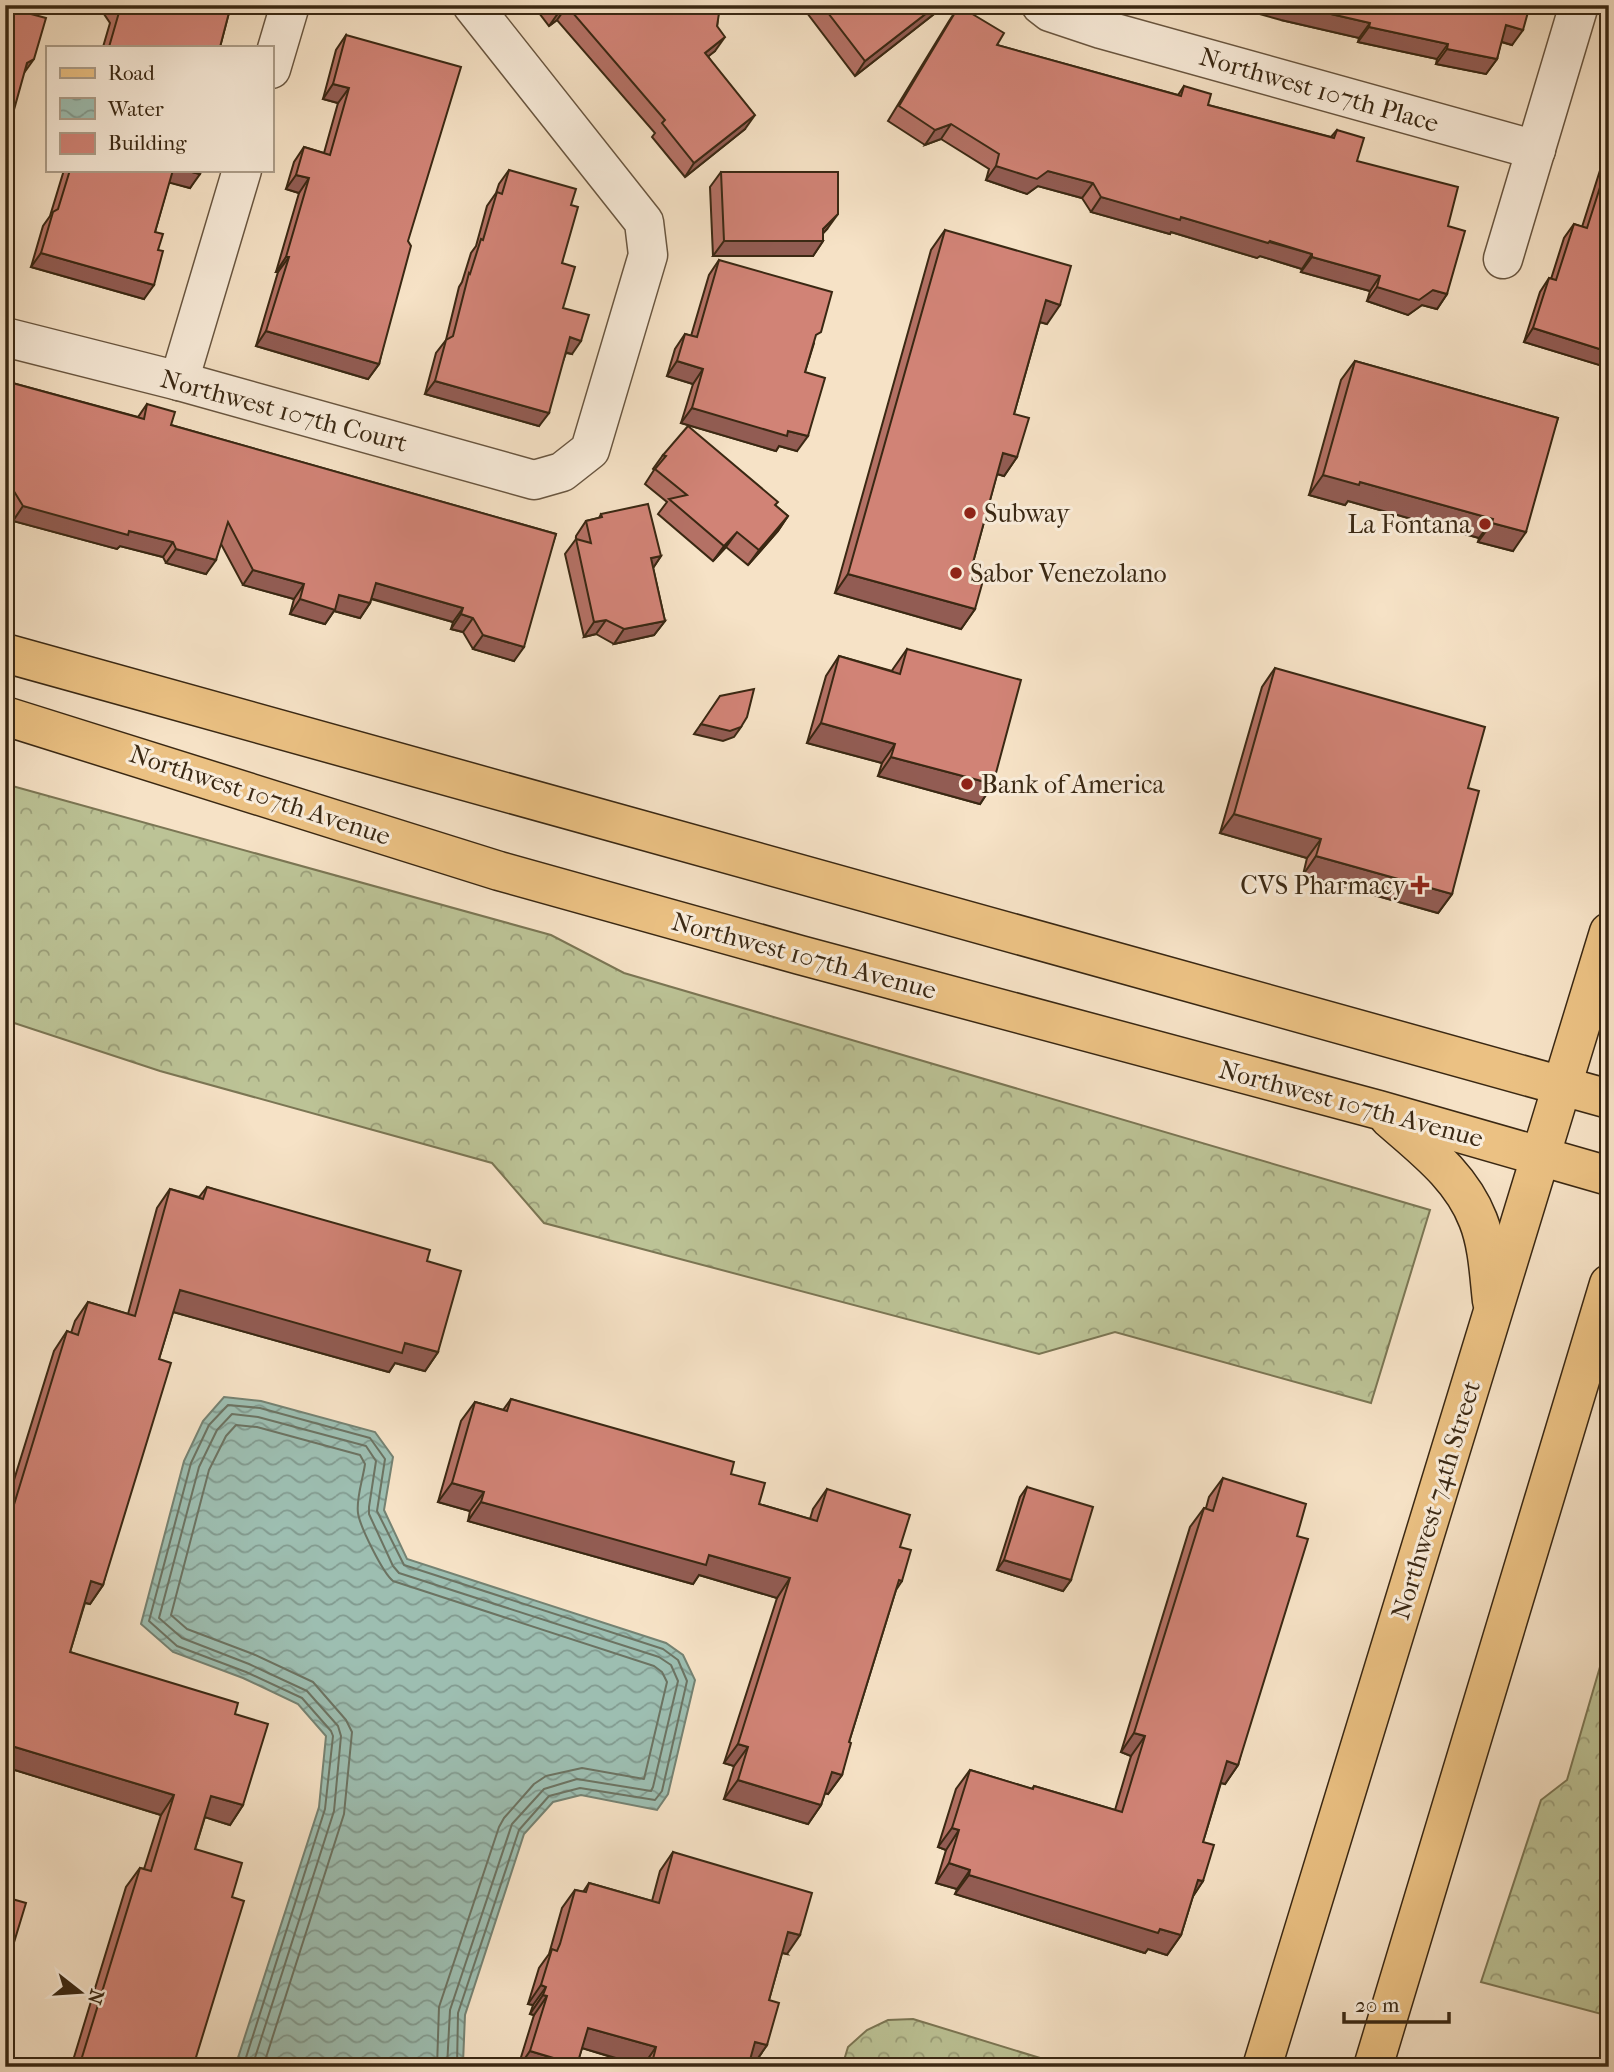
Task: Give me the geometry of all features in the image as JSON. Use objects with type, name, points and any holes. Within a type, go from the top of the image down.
[{"type":"main road","points":[[5,653],[1609,1099]]},
{"type":"main road","name":"Northwest 107th Avenue","points":[[5,716],[512,875],[813,959],[1379,1110],[1609,1176]]},
{"type":"main road","name":"Northwest 74th Street","points":[[1262,2067],[1609,932]]},
{"type":"main road","points":[[1379,1110],[1446,1169],[1463,1191],[1479,1221],[1489,1267],[1493,1314]]},
{"type":"main road","points":[[1373,2067],[1609,1284]]},
{"type":"street","points":[[273,62],[290,5]]},
{"type":"street","name":"Northwest 107th Court","points":[[5,337],[179,381],[534,480],[562,472],[590,450],[648,255],[644,222],[472,5]]},
{"type":"street","name":"Northwest 107th Place","points":[[1041,5],[1050,12],[1101,29],[1536,150]]},
{"type":"street","points":[[1503,259],[1579,5]]},
{"type":"street","points":[[179,381],[241,172]]},
{"type":"green space","points":[[5,784],[551,935],[624,973],[1430,1210],[1371,1403],[1115,1332],[1039,1354],[544,1223],[492,1163],[160,1071],[5,1020]]},
{"type":"green space","points":[[1609,1636],[1609,2016],[1481,1982],[1541,1800],[1567,1780]]},
{"type":"green space","points":[[913,2019],[1063,2067],[842,2067],[848,2047],[867,2030],[888,2020]]},
{"type":"water","points":[[224,1397],[261,1401],[375,1432],[393,1457],[384,1510],[407,1559],[666,1643],[683,1655],[695,1680],[668,1794],[657,1810],[581,1795],[553,1802],[524,1834],[465,2015],[465,2067],[235,2067],[319,1807],[326,1736],[298,1704],[243,1678],[173,1652],[141,1624],[184,1461],[203,1421]]},
{"type":"building","points":[[5,5],[17,5],[16,10],[46,18],[34,59],[27,63],[5,142]]},
{"type":"building","points":[[117,5],[231,5],[220,46],[109,46],[120,9]]},
{"type":"building","points":[[554,5],[719,5],[717,26],[725,37],[705,53],[755,115],[694,163],[662,123],[665,120],[567,6],[559,12]]},
{"type":"building","points":[[822,5],[937,5],[865,61]]},
{"type":"building","points":[[1292,5],[1530,5],[1523,30],[1506,25],[1497,59],[1447,49],[1448,44],[1369,27],[1370,23]]},
{"type":"building","points":[[959,6],[1004,33],[997,45],[1181,96],[1184,86],[1211,94],[1208,105],[1334,138],[1337,130],[1364,138],[1357,161],[1458,187],[1448,226],[1465,231],[1447,294],[1433,290],[1419,300],[1377,287],[1380,276],[1312,257],[1312,254],[1270,241],[1268,243],[1101,197],[1093,183],[1048,171],[1037,179],[996,166],[999,154],[951,124],[935,130],[899,106]]},
{"type":"building","points":[[346,35],[461,67],[408,241],[411,246],[379,364],[266,331],[289,257],[286,257],[309,178],[296,175],[304,147],[330,155],[349,88],[333,84]]},
{"type":"building","points":[[1609,159],[1609,352],[1533,328],[1549,278],[1556,280],[1574,224],[1587,228]]},
{"type":"building","points":[[509,170],[576,189],[571,205],[578,207],[562,263],[575,267],[563,308],[589,315],[581,341],[570,337],[549,413],[435,381],[446,340],[453,336],[469,273],[481,239],[483,240],[497,192],[502,194]]},
{"type":"building","points":[[69,172],[172,172],[155,232],[163,234],[158,250],[163,251],[154,285],[41,253],[53,212],[58,209]]},
{"type":"building","points":[[721,172],[838,172],[838,214],[823,229],[823,241],[724,241]]},
{"type":"building","points":[[945,230],[1071,266],[1060,305],[1046,300],[1014,414],[1029,418],[1017,457],[1003,453],[972,566],[986,570],[975,609],[848,574]]},
{"type":"building","points":[[719,260],[832,292],[821,332],[816,335],[805,372],[825,378],[808,436],[788,431],[787,436],[692,408],[703,369],[677,361],[685,334],[697,337]]},
{"type":"building","points":[[1355,361],[1558,418],[1526,532],[1492,523],[1493,519],[1360,482],[1359,485],[1323,475]]},
{"type":"building","points":[[5,381],[144,419],[147,404],[175,412],[171,425],[556,534],[524,647],[483,635],[473,618],[461,614],[463,608],[376,583],[370,603],[339,595],[335,610],[300,599],[304,584],[253,570],[228,522],[216,560],[176,549],[173,542],[129,531],[128,535],[23,506],[12,488],[5,486]]},
{"type":"building","points":[[688,426],[778,502],[775,505],[788,516],[759,550],[737,532],[724,546],[669,499],[687,495],[655,469],[666,456],[663,455]]},
{"type":"building","points":[[648,504],[661,556],[651,558],[665,621],[624,629],[606,620],[594,622],[576,539],[591,543],[586,521],[602,517],[601,514]]},
{"type":"building","points":[[907,649],[1021,680],[993,784],[891,757],[895,744],[821,723],[839,656],[900,674]]},
{"type":"building","points":[[1275,668],[1485,727],[1468,788],[1479,791],[1452,894],[1316,856],[1321,839],[1234,814]]},
{"type":"building","points":[[754,689],[747,717],[741,727],[730,731],[701,724],[720,696]]},
{"type":"building","points":[[207,1187],[430,1250],[427,1261],[461,1271],[438,1352],[405,1343],[402,1353],[180,1290],[159,1359],[171,1363],[103,1585],[91,1581],[70,1652],[238,1703],[235,1714],[268,1724],[243,1805],[211,1796],[195,1849],[242,1863],[232,1897],[244,1901],[193,2067],[79,2067],[140,1868],[151,1871],[174,1795],[5,1744],[5,1573],[10,1557],[5,1556],[5,1534],[67,1331],[78,1335],[88,1302],[135,1316],[170,1189],[203,1199]]},
{"type":"building","points":[[511,1399],[734,1462],[731,1474],[765,1483],[759,1504],[817,1521],[827,1489],[910,1515],[900,1547],[911,1550],[902,1581],[899,1580],[849,1742],[851,1743],[842,1775],[832,1772],[821,1805],[738,1780],[748,1747],[738,1744],[790,1578],[709,1555],[706,1565],[481,1502],[484,1492],[452,1483],[475,1402],[507,1411]]},
{"type":"building","points":[[1223,1478],[1306,1504],[1297,1536],[1308,1539],[1238,1765],[1227,1761],[1203,1842],[1214,1845],[1203,1881],[1198,1880],[1181,1935],[1160,1929],[1158,1933],[969,1875],[970,1870],[949,1863],[959,1830],[952,1828],[970,1770],[1122,1812],[1145,1736],[1134,1733],[1204,1508],[1213,1511]]},
{"type":"building","points":[[1027,1487],[1093,1507],[1071,1580],[1004,1560]]},
{"type":"building","points":[[673,1852],[812,1893],[800,1935],[788,1932],[769,2000],[779,2003],[767,2045],[755,2042],[748,2067],[651,2067],[656,2047],[588,2028],[577,2065],[530,2051],[547,1996],[543,1995],[546,1987],[541,1985],[552,1949],[557,1951],[560,1944],[575,1890],[586,1892],[589,1883],[659,1903]]},
{"type":"building","points":[[5,1897],[26,1903],[5,1972]]},
{"type":"place","name":"Subway","points":[[970,513]]},
{"type":"place","name":"La Fontana","points":[[1485,524]]},
{"type":"place","name":"Sabor Venezolano","points":[[956,573]]},
{"type":"place","name":"Bank of America","points":[[967,784]]},
{"type":"place","name":"CVS Pharmacy","points":[[1420,885]]}]
